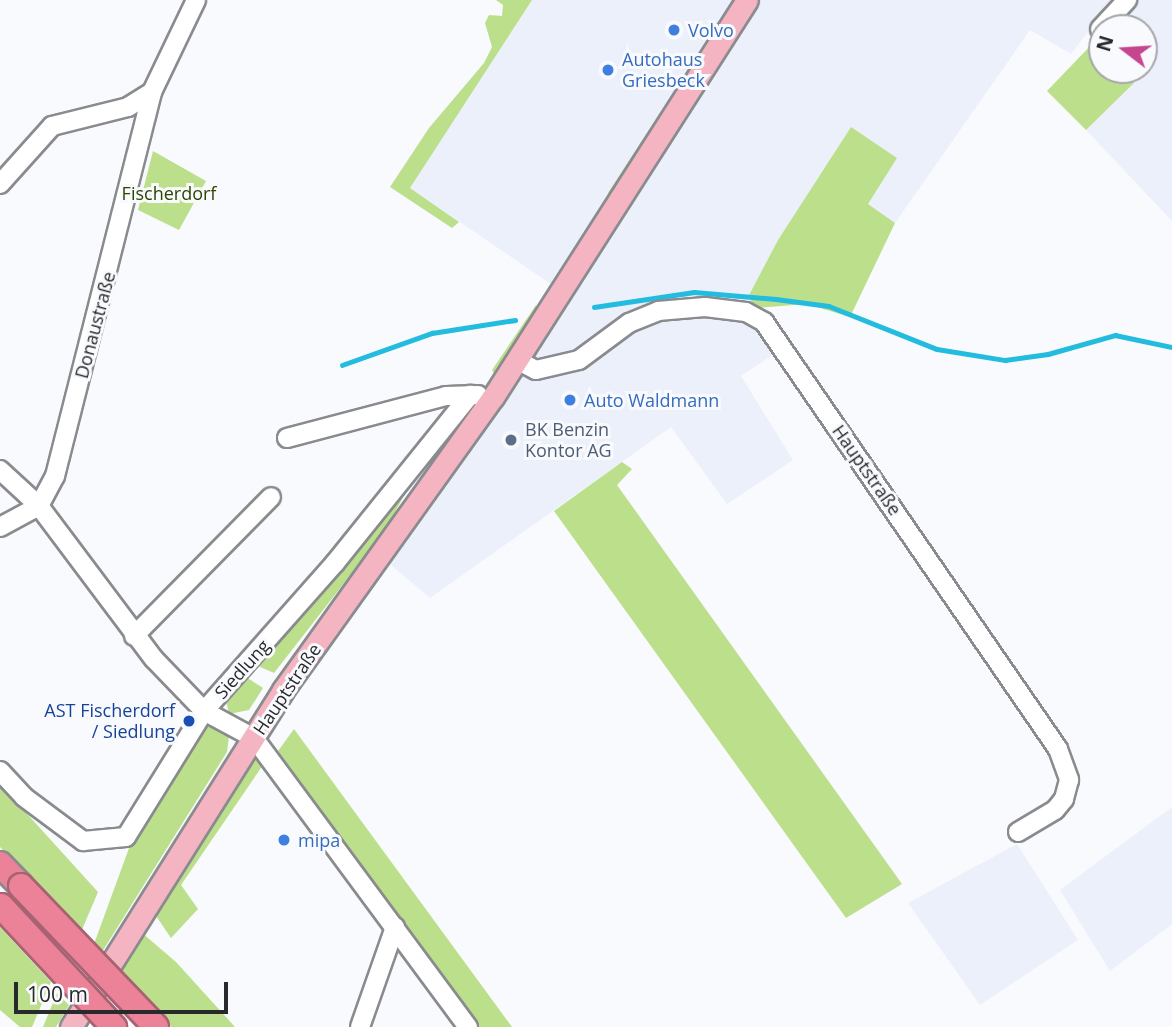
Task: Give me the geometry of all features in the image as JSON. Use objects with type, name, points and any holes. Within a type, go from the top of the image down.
[{"type":"highway","points":[[0,864],[156,1027]]},
{"type":"highway","points":[[1,906],[114,1027]]},
{"type":"main road","name":"Hauptstraße","points":[[71,1027],[254,738],[493,397],[747,0]]},
{"type":"street","name":"Donaustraße","points":[[39,506],[55,476],[143,140],[152,92],[196,0]]},
{"type":"street","points":[[1114,14],[1127,0]]},
{"type":"street","points":[[0,184],[52,126],[128,107],[152,92]]},
{"type":"street","points":[[111,111],[126,117],[143,140]]},
{"type":"street","name":"Hauptstraße","points":[[517,360],[536,370],[579,360],[629,323],[658,311],[705,307],[746,313],[764,322],[1058,749],[1069,780],[1064,799],[1055,810],[1018,832]]},
{"type":"street","name":"Siedlung","points":[[0,771],[24,797],[83,841],[126,837],[199,704],[342,555],[470,395]]},
{"type":"street","points":[[287,438],[446,396],[493,397]]},
{"type":"street","points":[[0,470],[39,506],[0,527]]},
{"type":"street","points":[[134,636],[271,497]]},
{"type":"street","name":"Siedlung","points":[[39,506],[134,636],[199,704]]},
{"type":"street","points":[[199,704],[254,738],[467,1027]]},
{"type":"street","points":[[360,1027],[395,927]]},
{"type":"shaded area","points":[[532,0],[1172,0],[1172,221],[1086,130],[1133,84],[1158,84],[1158,14],[1088,14],[1088,34],[1071,54],[1030,30],[895,223],[867,204],[851,127],[778,240],[748,297],[786,346],[741,376],[793,460],[727,504],[671,427],[430,598],[390,564],[567,295],[410,188]]},
{"type":"shaded area","points":[[1172,807],[1172,924],[1110,971],[1060,890]]},
{"type":"shaded area","points":[[1017,844],[1078,940],[980,1005],[908,903]]},
{"type":"green space","points":[[496,0],[532,0],[410,188],[459,222],[452,228],[390,187],[429,128],[484,63],[492,47],[485,23],[489,15],[502,16],[503,5]]},
{"type":"green space","points":[[1088,48],[1088,84],[1133,84],[1086,130],[1047,91]]},
{"type":"green space","points":[[680,82],[613,194],[608,193]]},
{"type":"green space","points":[[851,127],[897,158],[868,204],[895,223],[850,317],[807,304],[757,308],[748,297],[778,240]]},
{"type":"green space","name":"Fischerdorf","points":[[153,151],[206,181],[179,230],[138,210]]},
{"type":"green space","points":[[536,305],[537,310],[494,373],[492,370]]},
{"type":"green space","points":[[622,462],[632,469],[617,485],[902,884],[846,918],[554,511]]},
{"type":"green space","points":[[413,478],[387,528],[274,673],[258,666]]},
{"type":"green space","points":[[397,544],[402,545],[299,690],[295,688]]},
{"type":"green space","points":[[246,677],[263,688],[249,710],[229,714],[226,700]]},
{"type":"green space","points":[[208,727],[219,727],[229,736],[227,752],[102,952],[94,944],[140,818],[197,735]]},
{"type":"green space","points":[[294,729],[512,1027],[474,1027],[278,751]]},
{"type":"green space","points":[[255,758],[265,762],[181,885],[198,909],[171,938],[152,910]]},
{"type":"green space","points":[[0,784],[98,892],[81,932],[0,847]]},
{"type":"green space","points":[[0,927],[51,982],[32,1027],[20,1027],[0,1010]]},
{"type":"green space","points":[[141,932],[176,962],[235,1027],[171,1027],[117,968]]},
{"type":"green space","points":[[57,993],[69,1005],[56,1027],[43,1027]]},
{"type":"waterway","points":[[594,307],[694,292],[776,299],[829,306],[937,349],[1005,360],[1048,354],[1115,335],[1172,347]]},
{"type":"waterway","points":[[342,365],[432,333],[515,320]]},
{"type":"place","name":"Volvo","points":[[674,30]]},
{"type":"place","name":"Autohaus Griesbeck","points":[[608,70]]},
{"type":"place","name":"Auto Waldmann","points":[[570,400]]},
{"type":"place","name":"BK Benzin Kontor AG","points":[[511,440]]},
{"type":"place","name":"AST Fischerdorf / Siedlung","points":[[189,721]]},
{"type":"place","name":"mipa","points":[[284,840]]}]
